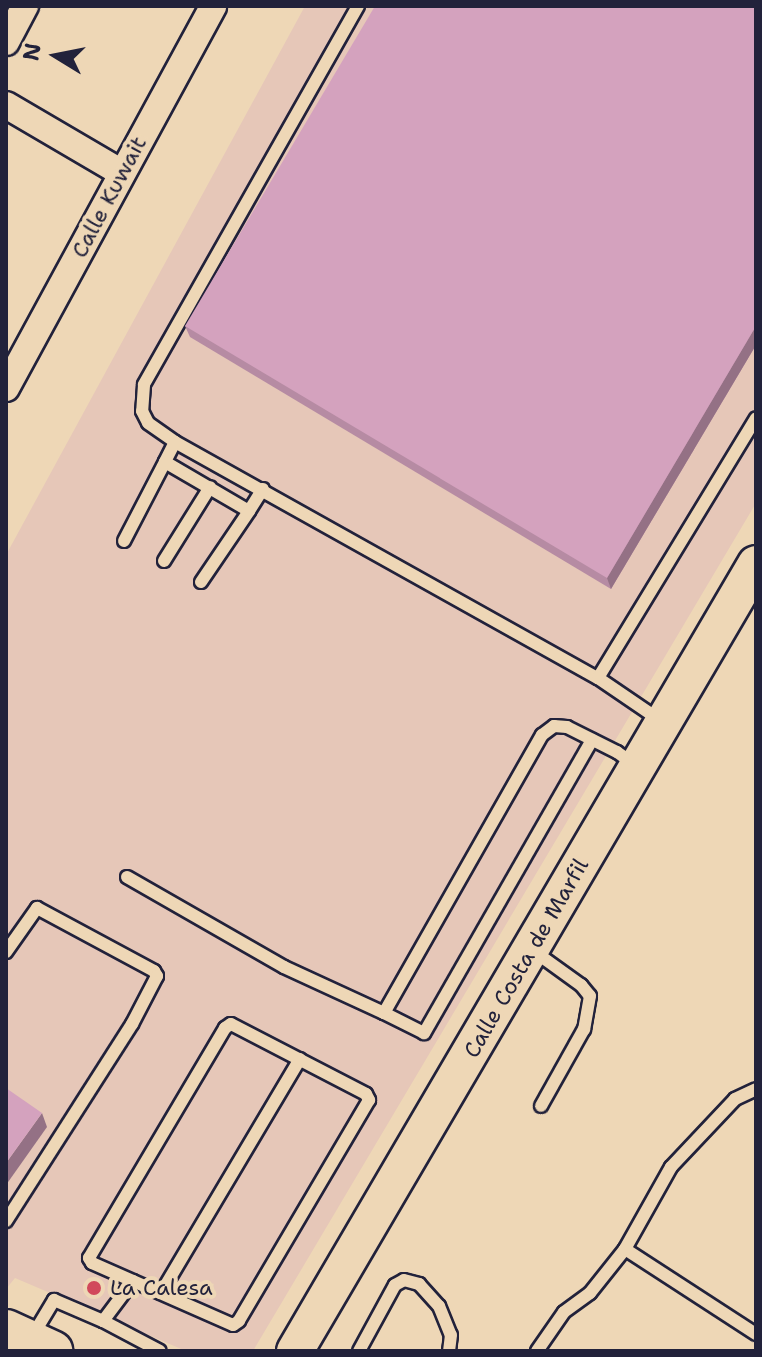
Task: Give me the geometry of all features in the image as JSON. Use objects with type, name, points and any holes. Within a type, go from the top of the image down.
[{"type":"street","points":[[6,42],[25,6]]},
{"type":"street","name":"Calle Kuwait","points":[[6,388],[213,6]]},
{"type":"street","points":[[6,105],[122,173]]},
{"type":"street","name":"Calle Costa de Marfil","points":[[295,1351],[756,564]]},
{"type":"lane","points":[[358,6],[141,392],[142,411],[148,423],[175,442],[598,678],[665,723]]},
{"type":"lane","points":[[598,678],[756,418]]},
{"type":"lane","points":[[124,541],[175,442]]},
{"type":"lane","points":[[165,462],[249,511]]},
{"type":"lane","points":[[164,561],[210,487]]},
{"type":"lane","points":[[201,582],[263,489]]},
{"type":"lane","points":[[384,1013],[542,735],[559,725],[617,752],[637,767]]},
{"type":"lane","points":[[127,877],[284,967],[424,1033],[592,740]]},
{"type":"lane","points":[[6,952],[37,908],[154,971],[157,976],[132,1024],[6,1221]]},
{"type":"lane","points":[[532,949],[581,985],[590,996],[584,1029],[541,1106]]},
{"type":"lane","points":[[235,1025],[366,1094],[369,1104],[236,1324],[228,1325],[133,1281],[92,1263],[90,1255],[225,1028],[235,1025]]},
{"type":"lane","points":[[161,1293],[300,1059]]},
{"type":"lane","points":[[537,1351],[564,1312],[590,1293],[625,1249],[671,1167],[735,1099],[756,1089]]},
{"type":"lane","points":[[625,1249],[756,1334]]},
{"type":"lane","points":[[359,1351],[395,1285],[404,1280],[419,1284],[439,1306],[451,1335],[449,1351]]},
{"type":"lane","points":[[103,1321],[133,1281]]},
{"type":"lane","points":[[29,1341],[54,1300],[160,1351]]},
{"type":"shaded area","points":[[305,6],[756,6],[756,503],[253,1351],[186,1351],[15,1278],[6,1289],[6,555]]},
{"type":"building","points":[[375,6],[756,7],[756,326],[607,578],[185,326]]},
{"type":"building","points":[[6,1088],[42,1113],[6,1163]]},
{"type":"place","name":"La Calesa","points":[[94,1288]]}]
